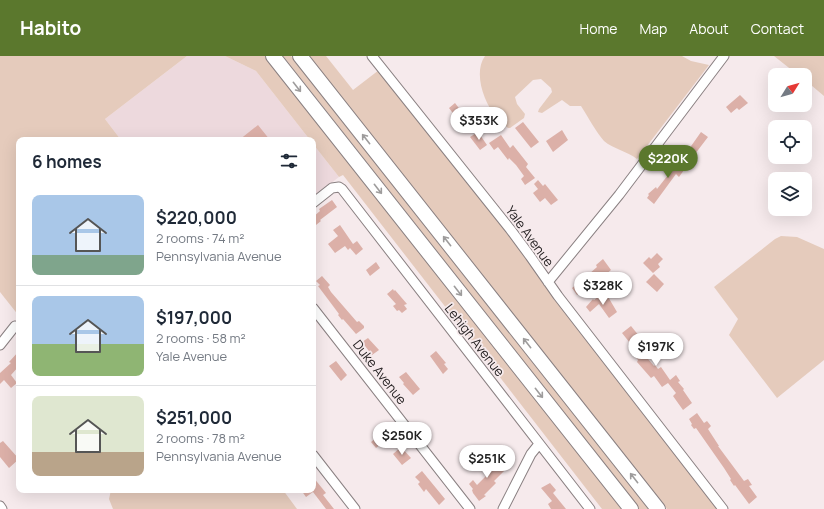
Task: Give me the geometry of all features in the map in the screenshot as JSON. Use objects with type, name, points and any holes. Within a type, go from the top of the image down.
[{"type":"highway","points":[[273,56],[631,509]]},
{"type":"highway","points":[[300,56],[658,509]]},
{"type":"street","name":"Yale Avenue","points":[[372,56],[500,216],[563,302],[723,509]]},
{"type":"street","points":[[548,282],[619,195],[724,56]]},
{"type":"street","name":"Lehigh Avenue","points":[[316,201],[332,188],[339,187],[345,193],[590,509]]},
{"type":"street","name":"Duke Avenue","points":[[316,312],[470,509]]},
{"type":"street","points":[[0,345],[16,326]]},
{"type":"street","points":[[503,509],[531,454],[539,444]]},
{"type":"street","points":[[316,459],[355,509]]},
{"type":"shaded area","points":[[0,56],[187,56],[105,119],[119,137],[16,137],[16,312],[0,292]]},
{"type":"shaded area","points":[[187,56],[225,56],[256,71],[308,137],[119,137],[105,119]]},
{"type":"shaded area","points":[[225,56],[265,56],[622,509],[602,509],[343,175],[339,177],[316,148],[316,137],[308,137],[256,71]]},
{"type":"shaded area","points":[[283,56],[291,56],[507,330],[526,350],[651,509],[639,509],[624,491],[518,358],[502,334]]},
{"type":"shaded area","points":[[308,56],[326,56],[353,90],[379,70],[462,173],[719,509],[667,509]]},
{"type":"shaded area","points":[[485,56],[682,56],[691,61],[709,65],[637,159],[604,141],[581,106],[570,106],[562,100],[542,113],[538,112],[552,92],[551,88],[541,79],[533,80],[515,97],[517,104],[525,114],[524,118],[508,128],[496,117],[484,96],[480,79],[480,71]]},
{"type":"shaded area","points":[[774,56],[824,56],[824,96],[812,86],[812,68],[789,68]]},
{"type":"shaded area","points":[[316,148],[339,177],[316,195]]},
{"type":"shaded area","points":[[781,236],[797,237],[824,249],[824,360],[777,398],[729,335],[738,319],[714,287],[775,239]]},
{"type":"shaded area","points":[[110,493],[285,493],[297,509],[113,509],[109,499]]},
{"type":"building","points":[[740,95],[748,103],[739,110],[737,108],[731,113],[726,107]]},
{"type":"building","points":[[455,103],[468,120],[461,125],[458,125],[454,120],[456,119],[455,116],[449,108]]},
{"type":"building","points":[[523,122],[539,142],[531,148],[515,128]]},
{"type":"building","points":[[258,125],[268,137],[243,137]]},
{"type":"building","points":[[562,130],[568,140],[553,152],[546,141]]},
{"type":"building","points":[[478,132],[487,145],[480,150],[470,137]]},
{"type":"building","points":[[701,132],[708,137],[695,154],[689,149]]},
{"type":"building","points":[[501,135],[510,148],[513,145],[528,164],[526,167],[535,178],[525,185],[521,179],[524,176],[516,165],[509,158],[508,160],[498,147],[494,150],[489,143]]},
{"type":"building","points":[[679,155],[687,161],[681,168],[684,170],[679,177],[676,174],[654,204],[647,198],[649,195],[648,194],[656,187],[657,189],[668,175],[666,174]]},
{"type":"building","points":[[538,180],[543,186],[545,184],[558,200],[551,205],[545,198],[540,202],[533,193],[538,189],[534,184]]},
{"type":"building","points":[[332,200],[337,207],[316,225],[316,214],[320,211],[319,209]]},
{"type":"building","points":[[340,225],[353,244],[357,241],[363,249],[356,255],[350,248],[348,250],[345,246],[335,253],[328,244],[338,236],[333,230]]},
{"type":"building","points":[[657,253],[663,259],[658,264],[660,267],[653,273],[643,263],[649,257],[651,259]]},
{"type":"building","points":[[603,259],[611,270],[605,275],[601,272],[594,279],[595,280],[584,289],[587,292],[582,296],[580,293],[577,295],[572,288],[584,278],[583,276],[588,273],[589,274],[597,267],[596,265]]},
{"type":"building","points":[[376,262],[380,268],[370,276],[366,270]]},
{"type":"building","points":[[654,274],[664,284],[657,292],[646,282]]},
{"type":"building","points":[[322,276],[330,285],[328,287],[331,292],[357,322],[359,321],[364,326],[364,328],[356,334],[338,315],[339,314],[318,286],[320,285],[316,281]]},
{"type":"building","points":[[393,289],[407,304],[404,305],[407,309],[402,313],[399,310],[397,311],[393,306],[396,304],[387,294]]},
{"type":"building","points":[[600,295],[603,298],[607,295],[617,312],[609,318],[599,304],[590,312],[586,307],[593,299],[594,300]]},
{"type":"building","points":[[631,326],[644,342],[649,338],[654,344],[643,353],[654,366],[655,365],[658,369],[661,367],[670,380],[676,375],[680,381],[678,382],[692,403],[683,410],[673,396],[676,393],[668,383],[662,387],[654,376],[651,378],[637,362],[638,360],[635,356],[638,353],[622,333]]},
{"type":"building","points":[[368,338],[379,350],[372,355],[362,342]]},
{"type":"building","points":[[436,351],[446,363],[444,364],[448,369],[443,374],[430,356]]},
{"type":"building","points":[[16,354],[16,369],[11,375],[16,384],[11,388],[4,380],[0,384],[0,373],[11,363],[9,362]]},
{"type":"building","points":[[336,361],[347,375],[341,381],[329,366]]},
{"type":"building","points":[[406,372],[420,389],[413,395],[399,377]]},
{"type":"building","points":[[697,413],[704,423],[707,421],[711,426],[708,429],[718,446],[744,481],[748,479],[752,485],[749,486],[757,497],[749,504],[735,485],[734,486],[724,468],[696,428],[694,429],[691,425],[692,424],[689,419]]},
{"type":"building","points":[[386,430],[391,436],[376,448],[371,442]]},
{"type":"building","points":[[3,441],[16,456],[16,462],[9,468],[0,457],[0,443]]},
{"type":"building","points":[[503,445],[511,456],[511,458],[505,463],[495,450]]},
{"type":"building","points":[[401,447],[411,458],[402,465],[393,454]]},
{"type":"building","points":[[482,458],[492,469],[501,461],[507,468],[494,481],[496,483],[484,495],[486,496],[479,501],[469,484],[473,480],[477,485],[487,475],[476,464]]},
{"type":"building","points":[[422,471],[445,499],[439,505],[426,489],[424,492],[418,484],[420,482],[415,477]]},
{"type":"building","points":[[316,481],[326,493],[323,495],[334,509],[326,509],[314,493],[316,493]]},
{"type":"building","points":[[550,483],[556,490],[553,493],[566,509],[551,509],[548,504],[552,501],[541,488]]},
{"type":"building","points":[[303,493],[312,493],[306,497]]}]
